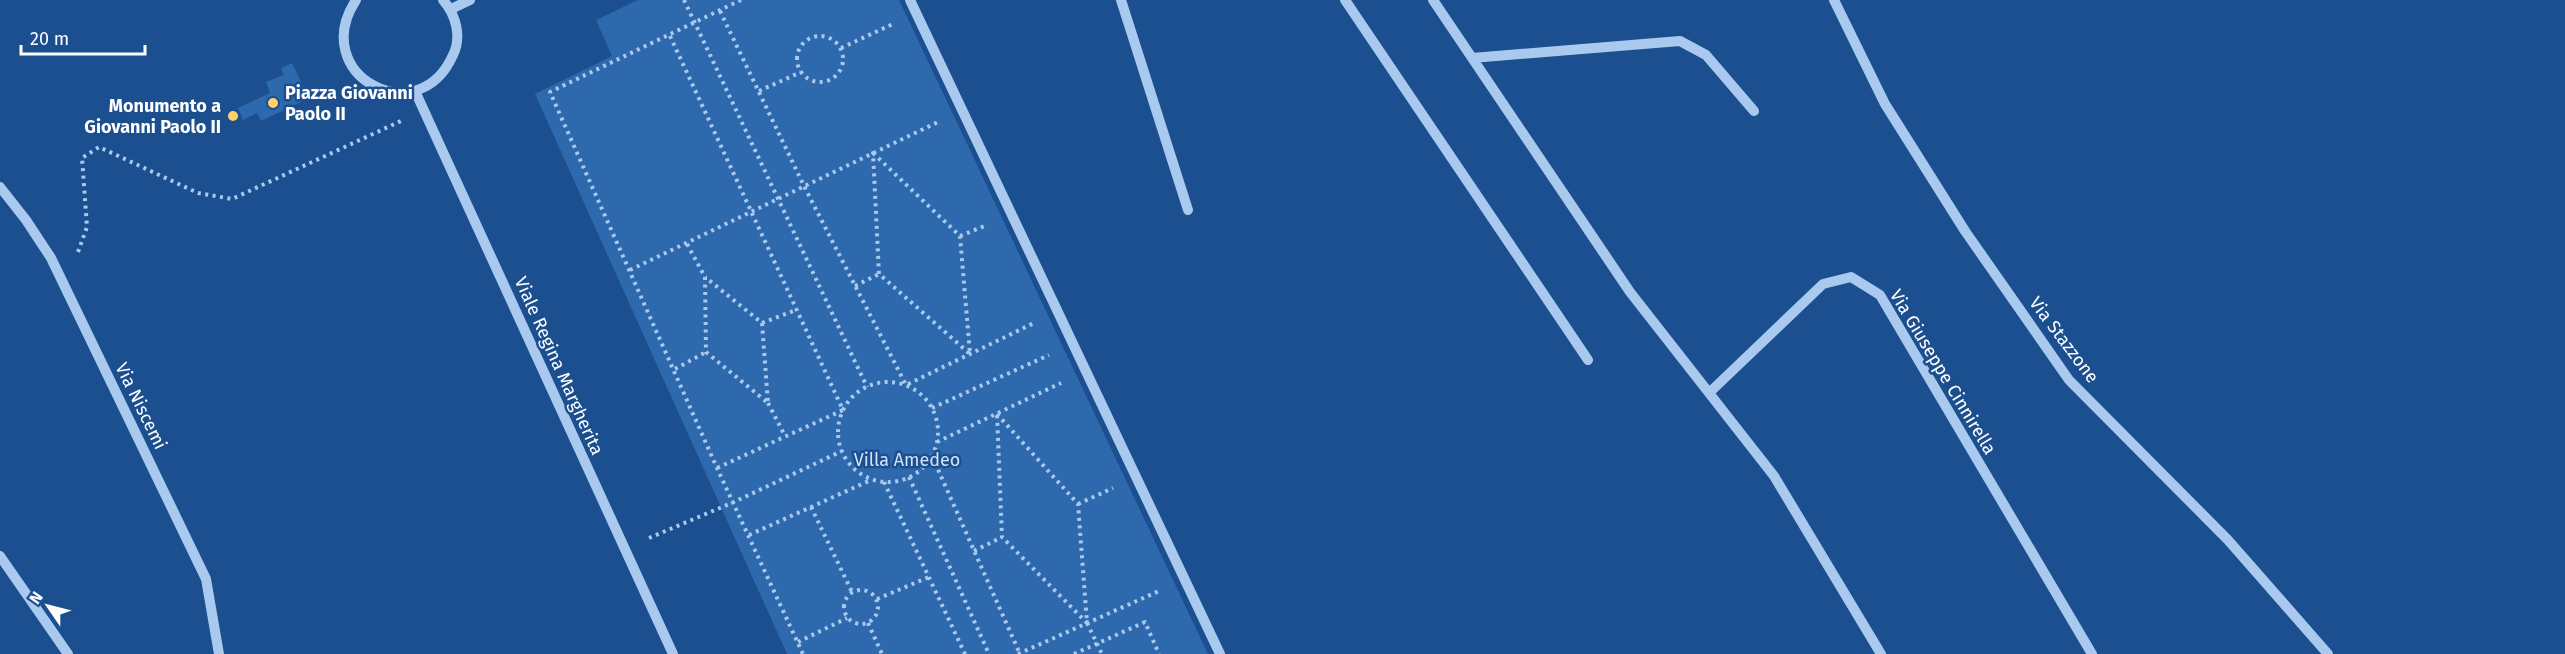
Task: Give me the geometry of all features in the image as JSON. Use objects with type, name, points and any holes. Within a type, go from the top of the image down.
[{"type":"street","points":[[341,0],[347,13]]},
{"type":"street","points":[[356,0],[347,13],[343,42],[345,62],[374,87],[393,93],[416,91],[433,83],[447,69],[457,48],[457,28],[451,9],[443,0]]},
{"type":"street","points":[[451,9],[470,0]]},
{"type":"street","points":[[910,0],[1220,654]]},
{"type":"street","points":[[1121,0],[1188,210]]},
{"type":"street","points":[[1345,0],[1588,360]]},
{"type":"street","points":[[1433,0],[1630,292],[1774,476],[1881,654]]},
{"type":"street","name":"Via Stazzone","points":[[1834,0],[1885,104],[1965,231],[2069,381],[2228,540],[2328,654]]},
{"type":"street","points":[[1472,58],[1680,41],[1706,56],[1754,111]]},
{"type":"street","name":"Viale Regina Margherita","points":[[416,91],[673,654]]},
{"type":"street","name":"Via Niscemi","points":[[0,187],[26,220],[60,276],[206,579],[219,654]]},
{"type":"street","name":"Via Giuseppe Cinnirella","points":[[1709,393],[1823,284],[1851,277],[1880,295],[2092,654]]},
{"type":"street","points":[[0,556],[68,654]]},
{"type":"path","points":[[684,0],[867,387]]},
{"type":"path","points":[[741,0],[550,92],[675,369],[717,468],[803,654]]},
{"type":"path","points":[[720,10],[804,186],[906,385]]},
{"type":"path","points":[[840,48],[894,24]]},
{"type":"path","points":[[670,36],[843,410]]},
{"type":"path","points":[[823,36],[836,42],[840,48],[843,63],[835,77],[821,82],[813,81],[801,72],[797,57],[799,50],[809,39],[823,36]]},
{"type":"path","points":[[759,91],[801,72]]},
{"type":"path","points":[[60,276],[76,258],[87,227],[82,158],[99,147],[198,193],[232,199],[424,111]]},
{"type":"path","points":[[630,270],[941,121]]},
{"type":"path","points":[[873,153],[960,236],[970,354]]},
{"type":"path","points":[[873,153],[879,274],[970,354]]},
{"type":"path","points":[[960,236],[991,224]]},
{"type":"path","points":[[687,244],[705,277],[762,323],[768,403],[785,436]]},
{"type":"path","points":[[855,286],[879,274]]},
{"type":"path","points":[[705,277],[706,352],[768,403]]},
{"type":"path","points":[[762,323],[796,310]]},
{"type":"path","points":[[906,385],[1037,321]]},
{"type":"path","points":[[675,369],[706,352]]},
{"type":"path","points":[[932,408],[1053,353]]},
{"type":"path","points":[[937,442],[1066,381]]},
{"type":"path","points":[[892,382],[906,385],[926,398],[932,408],[938,425],[937,442],[932,456],[922,469],[909,477],[897,481],[871,480],[845,459],[839,443],[838,426],[843,410],[853,396],[867,387],[892,382]]},
{"type":"path","points":[[717,468],[843,410]]},
{"type":"path","points":[[997,414],[1078,504],[1087,623],[1102,654]]},
{"type":"path","points":[[997,414],[1002,537],[1087,623]]},
{"type":"path","points":[[624,549],[734,502],[842,451]]},
{"type":"path","points":[[932,456],[1019,654],[1160,591]]},
{"type":"path","points":[[909,477],[989,654]]},
{"type":"path","points":[[749,536],[871,480]]},
{"type":"path","points":[[884,482],[965,654]]},
{"type":"path","points":[[1078,504],[1114,487]]},
{"type":"path","points":[[811,507],[852,592]]},
{"type":"path","points":[[974,551],[1002,537]]},
{"type":"path","points":[[877,599],[929,577]]},
{"type":"path","points":[[869,591],[877,599],[878,610],[873,620],[857,624],[847,618],[843,606],[852,592],[869,591]]},
{"type":"path","points":[[798,642],[847,618]]},
{"type":"path","points":[[1074,654],[1145,622],[1159,654]]},
{"type":"path","points":[[868,623],[882,654]]},
{"type":"green space","name":"Villa Amedeo","points":[[638,0],[899,0],[1208,654],[787,654],[535,94],[612,56],[596,20]]},
{"type":"green space","points":[[292,63],[309,98],[261,121],[257,113],[243,120],[238,108],[270,93],[266,82],[284,75],[281,68]]},
{"type":"place","name":"Piazza Giovanni Paolo II","points":[[273,103]]},
{"type":"place","name":"Monumento a Giovanni Paolo II","points":[[233,116]]}]
